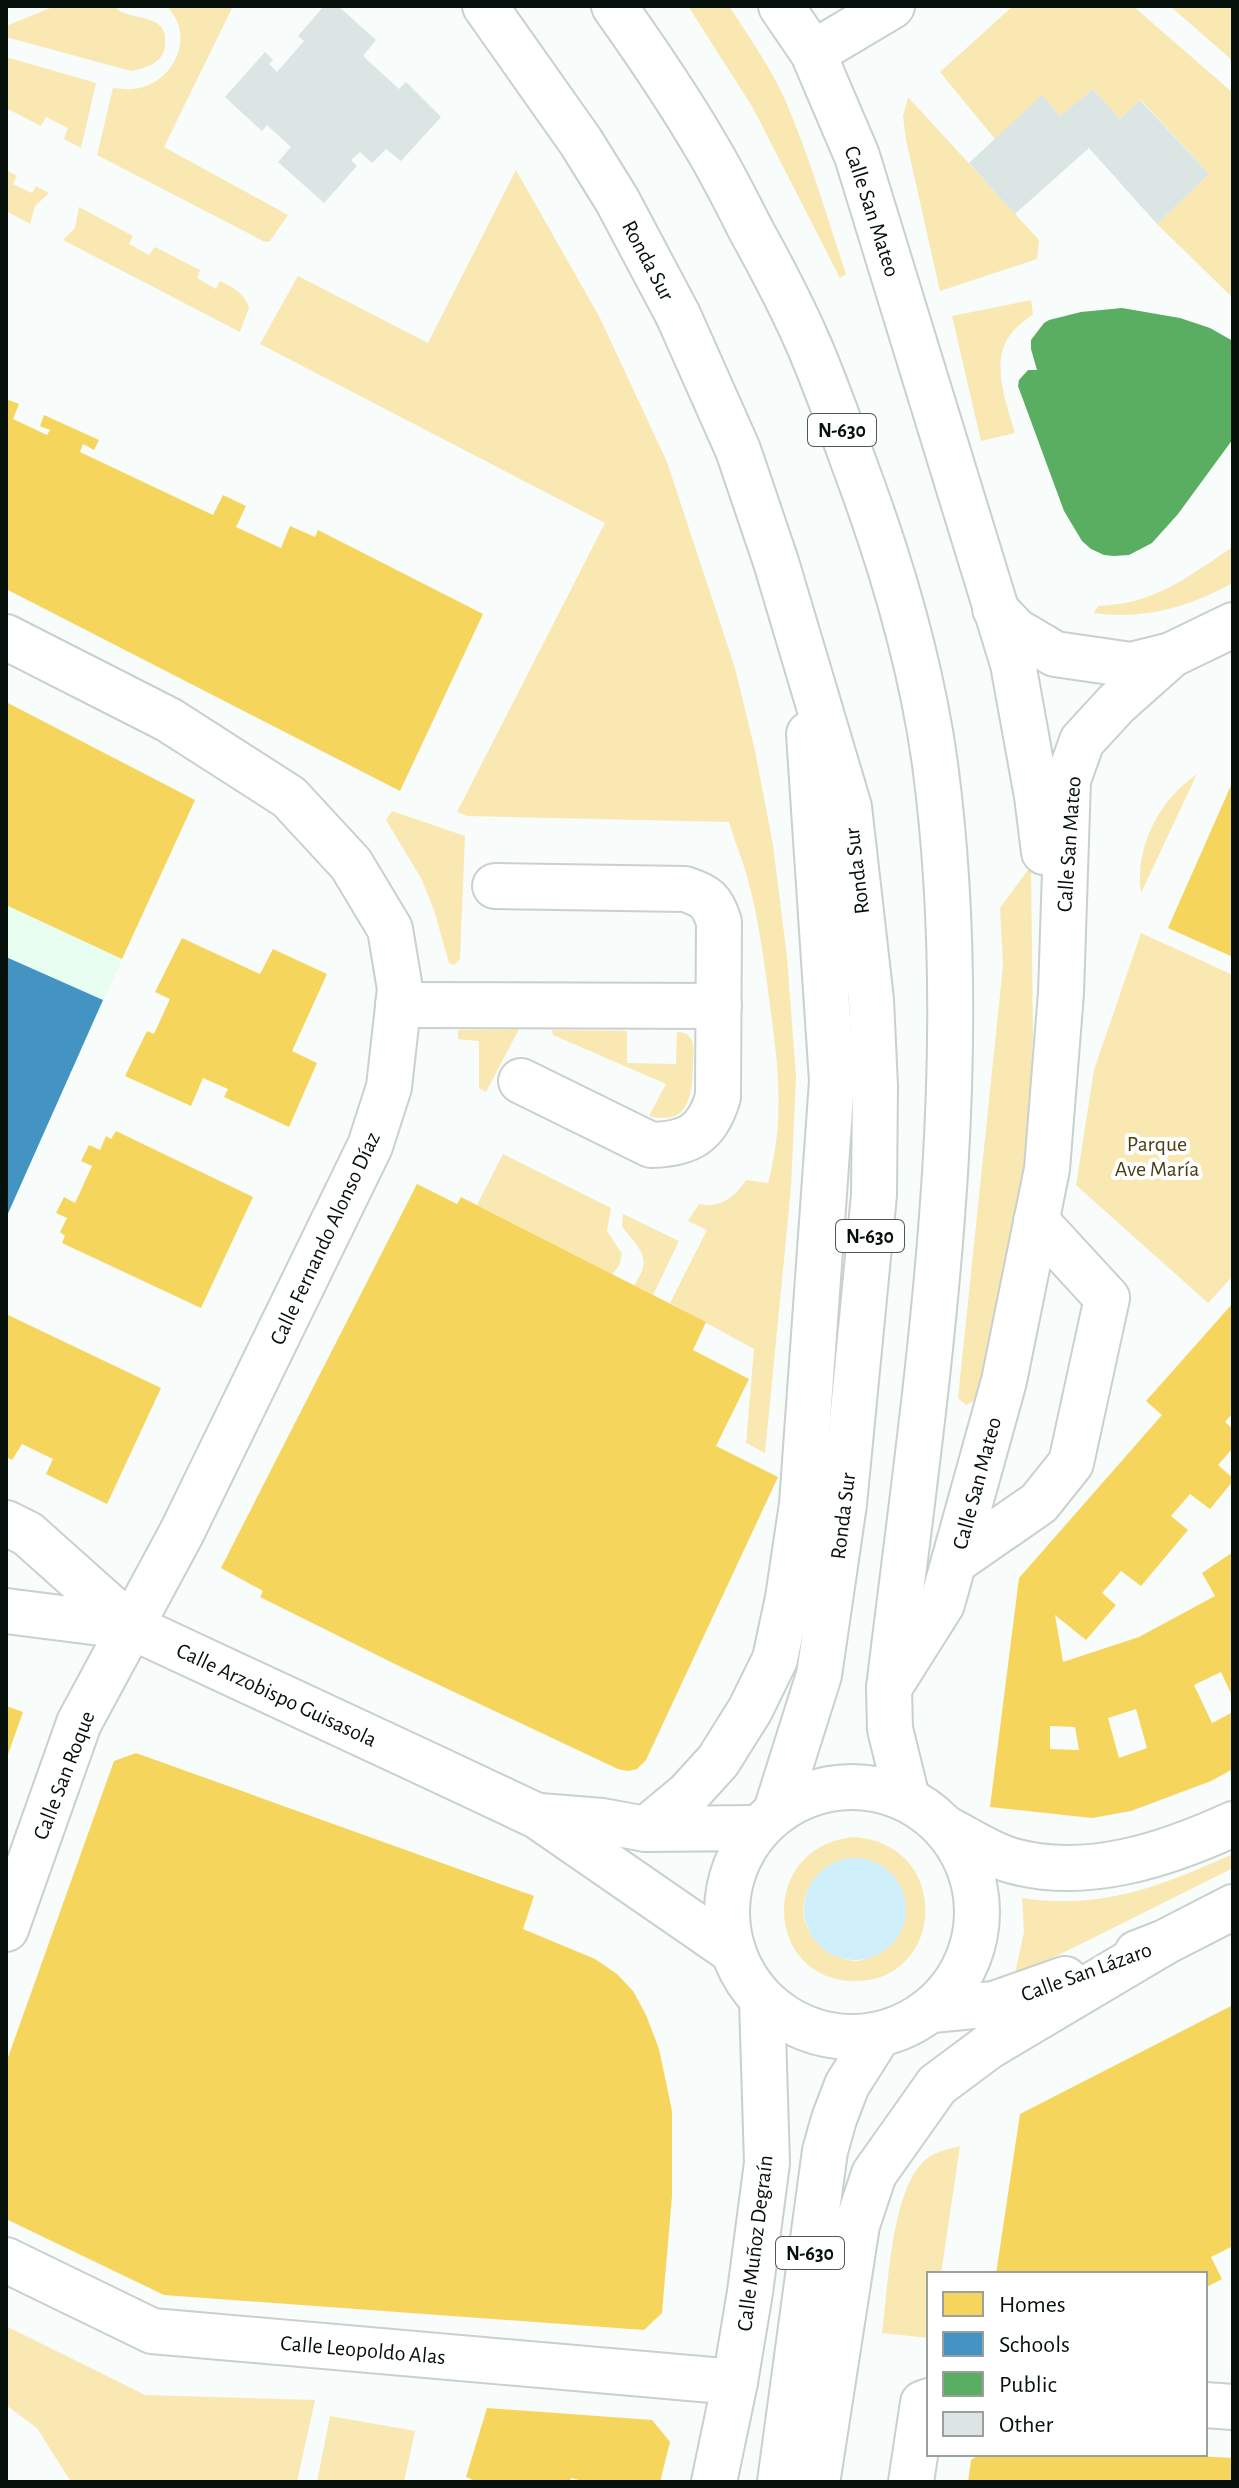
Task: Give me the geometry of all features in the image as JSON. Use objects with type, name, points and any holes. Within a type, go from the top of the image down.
[{"type":"main road","name":"Ronda Sur","points":[[485,6],[581,142],[617,200],[678,315],[738,450],[776,562],[849,807],[871,1000],[875,1086],[874,1195],[844,1504],[819,1675],[766,1820]]},
{"type":"main road","name":"N-630","points":[[614,6],[706,146],[776,275],[810,347],[869,502],[896,586],[919,677],[935,764],[947,899],[949,1033],[946,1179],[933,1321],[889,1688],[890,1729],[907,1798]]},
{"type":"main road","name":"Calle San Mateo","points":[[781,6],[813,53],[857,156],[1013,664],[1037,796],[1061,993]]},
{"type":"main road","points":[[813,53],[892,6]]},
{"type":"main road","points":[[995,609],[1016,631],[1055,654],[1131,665],[1171,655],[1233,625]]},
{"type":"main road","name":"Calle Fernando Alonso Díaz","points":[[6,637],[169,720],[289,797],[351,864],[390,929],[400,989],[389,1087],[370,1146],[182,1532],[132,1627]]},
{"type":"main road","name":"Calle San Mateo","points":[[889,1688],[942,1604],[1004,1381],[1047,1169],[1061,993],[1068,780],[1082,741],[1116,704],[1171,655]]},
{"type":"main road","points":[[646,1829],[688,1794],[718,1761],[750,1710],[775,1659],[802,1504],[832,1081],[804,660]]},
{"type":"main road","points":[[495,886],[685,889],[704,895],[715,908],[719,922],[718,1097],[712,1117],[696,1134],[674,1144],[651,1145],[521,1081]]},
{"type":"main road","points":[[398,1005],[719,1006]]},
{"type":"main road","points":[[954,1562],[1039,1503],[1071,1463],[1107,1298],[1036,1221]]},
{"type":"main road","points":[[6,1523],[28,1534],[132,1627]]},
{"type":"main road","name":"Calle Arzobispo Guisasola","points":[[6,1611],[132,1627],[537,1816],[731,1950]]},
{"type":"main road","name":"Calle San Roque","points":[[6,1929],[79,1723],[132,1627]]},
{"type":"main road","points":[[947,1829],[968,1863],[977,1902],[974,1942],[958,1979],[932,2010],[907,2026],[878,2036],[836,2038],[796,2026],[762,2001],[743,1977],[731,1950],[725,1907],[735,1865],[766,1820],[806,1794],[840,1786],[874,1787],[907,1798],[947,1829],[1010,1861],[1080,1869],[1141,1858],[1233,1824]]},
{"type":"main road","name":"Calle Arzobispo Guisasola","points":[[537,1816],[602,1821],[646,1829],[766,1820]]},
{"type":"main road","name":"Calle San Lázaro","points":[[932,2010],[994,2004],[1163,1943],[1233,1907]]},
{"type":"main road","points":[[815,2482],[857,2225],[874,2174],[937,2085],[988,2047],[1163,1943]]},
{"type":"main road","name":"Calle Muñoz Degraín","points":[[714,2482],[750,2292],[767,2163],[762,2001]]},
{"type":"main road","name":"N-630","points":[[780,2482],[825,2151],[847,2085],[878,2036]]},
{"type":"main road","name":"Calle Leopoldo Alas","points":[[6,2260],[152,2331],[735,2382]]},
{"type":"main road","points":[[911,2482],[926,2402]]},
{"type":"main road","points":[[1207,2405],[1233,2407]]},
{"type":"shaded area","points":[[6,905],[122,959],[6,1218]]},
{"type":"green space","points":[[55,6],[114,6],[130,15],[152,21],[163,29],[163,53],[152,64],[131,71],[6,37],[6,26]]},
{"type":"green space","points":[[166,6],[233,6],[164,147],[288,215],[270,241],[265,242],[97,155],[113,88],[147,86],[169,69],[176,57],[180,31]]},
{"type":"green space","points":[[688,6],[729,6],[774,77],[795,123],[818,188],[846,274],[840,278],[753,108]]},
{"type":"green space","points":[[1013,6],[1133,6],[1233,93],[1233,298],[1157,224],[1209,174],[1141,100],[1120,119],[1093,89],[1060,116],[1042,96],[995,139],[940,72]]},
{"type":"green space","points":[[1170,6],[1230,6],[1233,9],[1233,61]]},
{"type":"green space","points":[[6,57],[96,83],[81,148],[64,139],[68,128],[46,117],[41,126],[6,108]]},
{"type":"green space","points":[[908,97],[1039,240],[1037,259],[940,291],[906,140],[903,116]]},
{"type":"green space","points":[[6,170],[17,176],[13,184],[32,193],[36,186],[49,193],[35,206],[30,224],[6,211]]},
{"type":"green space","points":[[516,170],[600,318],[667,462],[735,668],[755,751],[773,845],[787,957],[796,1076],[791,1188],[765,1453],[746,1443],[754,1349],[670,1303],[707,1230],[688,1221],[699,1204],[714,1205],[726,1200],[746,1180],[768,1183],[776,1140],[778,1077],[764,963],[752,897],[729,822],[468,816],[457,812],[605,523],[260,344],[298,276],[428,343]]},
{"type":"green space","points":[[79,207],[133,236],[129,244],[149,255],[155,247],[200,270],[197,278],[216,289],[220,281],[238,291],[249,307],[240,332],[63,240],[75,228]]},
{"type":"green space","points":[[1031,300],[1033,314],[1014,330],[1002,353],[1001,380],[1015,433],[981,441],[952,316]]},
{"type":"green space","points":[[1233,547],[1233,583],[1166,610],[1131,615],[1094,613],[1098,606],[1137,600],[1170,587]]},
{"type":"green space","points":[[1197,774],[1141,893],[1141,859],[1152,826],[1171,797]]},
{"type":"green space","points":[[392,811],[465,836],[460,959],[454,965],[449,963],[421,878],[386,820]]},
{"type":"green space","points":[[1031,866],[1033,1036],[1028,1132],[1018,1230],[976,1400],[966,1405],[958,1398],[1003,966],[1000,908]]},
{"type":"green space","name":"Parque Ave María","points":[[1141,933],[1233,975],[1233,1276],[1208,1303],[1076,1185],[1094,1070]]},
{"type":"green space","points":[[519,1029],[486,1092],[479,1088],[479,1041],[458,1039],[458,1030]]},
{"type":"green space","points":[[552,1030],[627,1031],[627,1063],[676,1064],[677,1032],[686,1034],[693,1043],[694,1055],[691,1089],[685,1106],[672,1117],[649,1116],[666,1084],[553,1035]]},
{"type":"green space","points":[[503,1154],[611,1208],[607,1231],[622,1254],[619,1266],[612,1274],[477,1205]]},
{"type":"green space","points":[[623,1214],[679,1241],[653,1295],[634,1285],[643,1267],[643,1259],[622,1226]]},
{"type":"green space","points":[[853,1837],[885,1845],[908,1862],[921,1885],[926,1910],[921,1936],[908,1958],[886,1974],[857,1981],[826,1976],[804,1961],[790,1939],[784,1914],[788,1887],[800,1864],[822,1846]],"holes":[[[859,1858],[880,1865],[906,1912],[902,1925],[893,1937],[865,1959],[854,1961],[841,1958],[821,1946],[810,1932],[804,1917],[804,1900],[810,1885],[821,1872],[838,1862]]]},
{"type":"green space","points":[[1233,1854],[1233,1868],[1029,1969],[1015,1973],[1024,1932],[1022,1898],[1079,1901],[1105,1898],[1156,1885]]},
{"type":"green space","points":[[960,2146],[941,2272],[927,2272],[927,2338],[882,2333],[892,2244],[903,2198],[921,2164],[939,2152]]},
{"type":"green space","points":[[6,2326],[145,2395],[315,2400],[297,2482],[71,2482],[37,2428],[6,2405]]},
{"type":"green space","points":[[330,2416],[415,2431],[404,2482],[317,2482]]},
{"type":"water","points":[[855,1858],[875,1862],[891,1873],[902,1889],[906,1909],[902,1929],[891,1945],[875,1956],[855,1960],[835,1956],[819,1945],[808,1929],[804,1909],[808,1889],[819,1873],[835,1862]]},
{"type":"building: Homes","points":[[6,399],[19,404],[13,419],[47,435],[50,430],[40,426],[44,415],[99,440],[94,450],[83,444],[80,452],[213,515],[223,495],[246,506],[236,527],[281,548],[290,526],[315,537],[318,530],[483,614],[400,791],[6,589]]},
{"type":"building: Homes","points":[[6,702],[195,800],[122,959],[6,905]]},
{"type":"building: Homes","points":[[1233,781],[1233,957],[1168,928]]},
{"type":"building: Homes","points":[[182,938],[260,974],[273,949],[327,974],[292,1051],[317,1063],[289,1127],[224,1097],[228,1089],[203,1078],[191,1106],[125,1076],[147,1031],[154,1034],[170,999],[155,992]]},
{"type":"building: Homes","points":[[116,1131],[253,1197],[201,1308],[62,1243],[65,1236],[60,1232],[67,1218],[56,1213],[64,1197],[75,1203],[92,1166],[81,1161],[89,1145],[100,1150],[106,1136],[111,1139]]},
{"type":"building: Homes","points":[[417,1184],[457,1204],[461,1197],[706,1322],[693,1350],[749,1379],[716,1446],[778,1477],[646,1760],[637,1769],[618,1769],[401,1667],[260,1597],[263,1591],[221,1568]]},
{"type":"building: Homes","points":[[1233,1303],[1233,1413],[1225,1422],[1233,1429],[1233,1448],[1218,1465],[1233,1481],[1210,1509],[1190,1494],[1171,1516],[1188,1530],[1141,1586],[1121,1571],[1102,1593],[1116,1605],[1086,1640],[1055,1615],[1063,1662],[1139,1637],[1215,1596],[1202,1573],[1233,1552],[1233,1698],[1221,1672],[1194,1685],[1212,1723],[1233,1712],[1233,1769],[1211,1781],[1131,1811],[1092,1818],[990,1807],[1019,1578],[1162,1415],[1146,1401]],"holes":[[[1136,1709],[1147,1748],[1119,1758],[1108,1718]],[[1050,1726],[1075,1727],[1079,1750],[1050,1749]]]},
{"type":"building: Homes","points":[[6,1314],[161,1388],[107,1504],[46,1474],[53,1459],[22,1444],[12,1460],[6,1457]]},
{"type":"building: Homes","points":[[6,1706],[23,1712],[6,1760]]},
{"type":"building: Homes","points":[[136,1753],[534,1896],[523,1929],[595,1959],[617,1974],[633,1991],[659,2049],[672,2111],[672,2196],[662,2313],[644,2330],[164,2295],[6,2219],[6,2063],[114,1761]]},
{"type":"building: Homes","points":[[1233,2005],[1233,2246],[1211,2257],[1222,2279],[1207,2287],[1207,2272],[996,2272],[1020,2114]]},
{"type":"building: Homes","points":[[487,2408],[652,2420],[670,2442],[660,2482],[587,2482],[571,2478],[570,2482],[473,2482],[466,2477]]},
{"type":"building: Homes","points":[[977,2456],[1233,2458],[1233,2482],[968,2482],[971,2460]]},
{"type":"building: Schools","points":[[6,957],[103,1000],[6,1218]]},
{"type":"building: Public","points":[[1122,308],[1180,318],[1210,328],[1233,341],[1233,439],[1178,514],[1152,543],[1129,555],[1114,556],[1091,549],[1082,541],[1064,511],[1018,386],[1028,370],[1037,370],[1031,340],[1044,323],[1081,312]]},
{"type":"building: Other","points":[[324,6],[338,6],[376,40],[363,56],[399,89],[406,82],[441,117],[401,161],[386,149],[372,163],[360,152],[351,160],[357,166],[324,203],[278,162],[291,147],[267,125],[262,131],[225,97],[265,52],[273,60],[269,64],[277,72],[304,41],[298,36]]},
{"type":"building: Other","points":[[1093,89],[1120,119],[1140,100],[1209,174],[1157,224],[1089,148],[1015,214],[969,163],[1042,95],[1060,116]]}]
